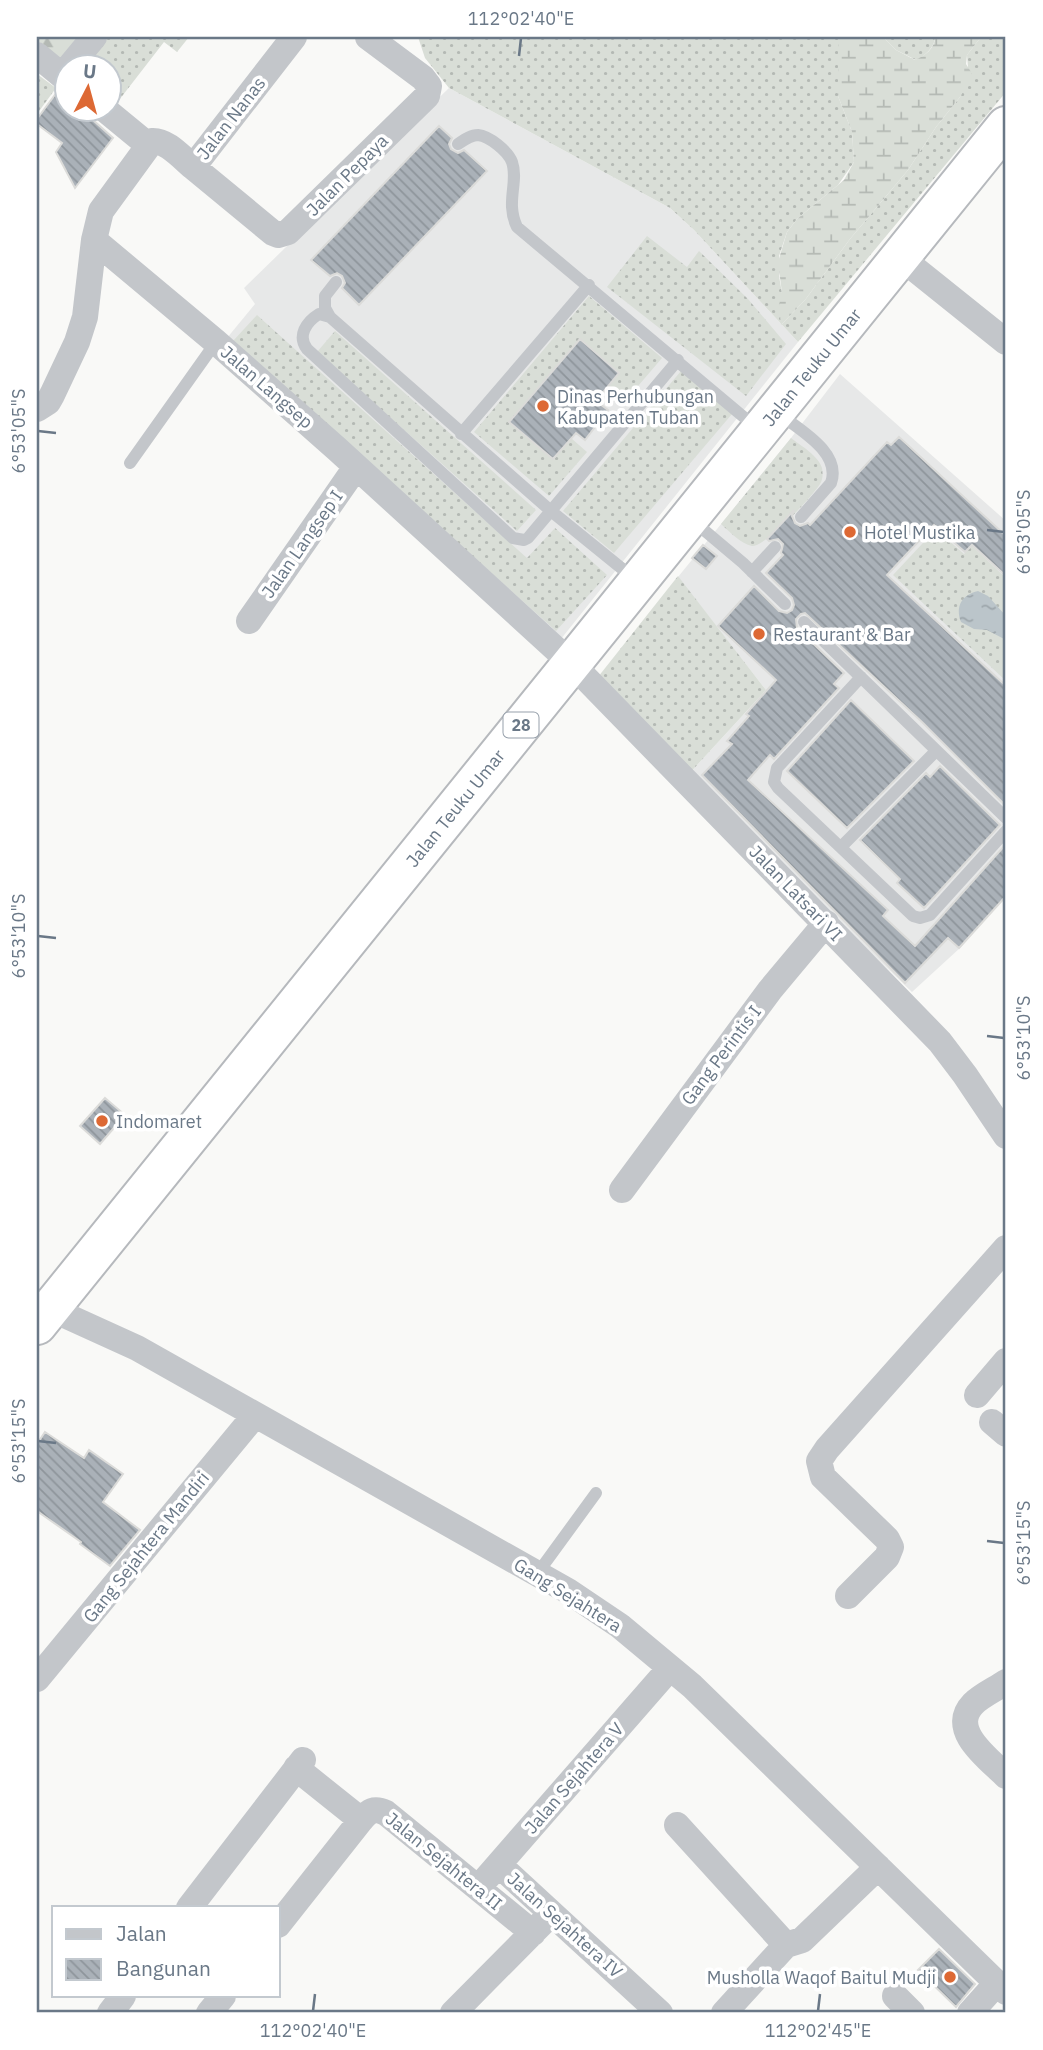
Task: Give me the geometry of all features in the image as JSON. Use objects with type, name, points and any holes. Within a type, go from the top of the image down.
[{"type":"highway","name":"Jalan Teuku Umar","points":[[41,1312],[1006,126]]},
{"type":"street","points":[[82,52],[94,37]]},
{"type":"street","name":"Jalan Nanas","points":[[148,145],[152,141],[161,141],[193,167],[294,37]]},
{"type":"street","name":"Jalan Pepaya","points":[[193,167],[273,233],[288,232],[427,96],[429,86],[423,78],[368,37]]},
{"type":"street","points":[[37,55],[52,64]]},
{"type":"street","points":[[37,409],[48,402],[77,342],[86,306],[94,240],[106,202],[148,145],[120,122]]},
{"type":"street","name":"Jalan Langsep","points":[[94,240],[216,342],[571,663]]},
{"type":"street","points":[[900,257],[1006,342]]},
{"type":"street","name":"Jalan Langsep I","points":[[249,621],[356,467]]},
{"type":"street","name":"Jalan Latsari VI","points":[[571,663],[940,1042],[1006,1136]]},
{"type":"street","name":"Gang Perintis I","points":[[622,1190],[770,990],[826,923]]},
{"type":"street","points":[[848,1596],[887,1557],[891,1548],[887,1539],[823,1477],[819,1461],[1006,1248]]},
{"type":"street","name":"Gang Sejahtera","points":[[41,1312],[128,1344],[606,1615],[720,1713],[1002,1987]]},
{"type":"street","points":[[977,1395],[1006,1361]]},
{"type":"street","name":"Gang Sejahtera Mandiri","points":[[37,1679],[255,1415]]},
{"type":"street","name":"Jalan Sejahtera V","points":[[478,1888],[670,1668]]},
{"type":"street","points":[[1006,1682],[972,1705],[965,1724],[974,1744],[1006,1776]]},
{"type":"street","points":[[192,1906],[300,1764],[361,1820]]},
{"type":"street","name":"Jalan Sejahtera II","points":[[280,1922],[361,1820],[370,1811],[382,1811],[533,1933]]},
{"type":"street","points":[[677,1825],[786,1945]]},
{"type":"street","name":"Jalan Sejahtera IV","points":[[499,1865],[660,2013]]},
{"type":"street","points":[[724,2013],[786,1945],[802,1940],[878,1867]]},
{"type":"street","points":[[453,2013],[552,1914]]},
{"type":"street","points":[[970,2013],[1002,1987]]},
{"type":"street","points":[[110,2013],[122,1997]]},
{"type":"street","points":[[209,2013],[222,1997]]},
{"type":"lane","points":[[458,144],[476,135],[482,136],[508,155],[512,163],[510,205],[517,227],[678,360],[767,420],[820,446],[829,457],[833,476],[831,483],[802,517]]},
{"type":"lane","points":[[330,317],[325,308],[325,296],[336,282]]},
{"type":"lane","points":[[461,434],[589,285]]},
{"type":"lane","points":[[637,581],[551,511],[461,434],[330,317],[324,314],[313,317],[304,329],[303,345],[513,538],[524,540],[528,538],[551,511],[678,360]]},
{"type":"lane","points":[[130,463],[216,342]]},
{"type":"lane","points":[[689,517],[785,604]]},
{"type":"lane","points":[[752,572],[775,547]]},
{"type":"lane","points":[[804,622],[1006,818]]},
{"type":"lane","points":[[861,677],[777,768],[774,782],[778,788],[913,916],[920,918],[930,915],[1006,831]]},
{"type":"lane","points":[[841,847],[936,751]]},
{"type":"lane","points":[[537,1574],[596,1493]]},
{"type":"shaded area","name":"Dinas Perhubungan Kabupaten Tuban","points":[[449,88],[670,208],[694,230],[798,342],[561,639],[227,338],[255,304],[244,288]]},
{"type":"shaded area","name":"Hotel Mustika","points":[[840,374],[1006,521],[1006,897],[960,948],[912,992],[687,776],[766,690],[678,577]]},
{"type":"green space","points":[[37,37],[82,37],[71,52],[52,53],[37,41]]},
{"type":"green space","points":[[106,37],[189,37],[177,52],[164,42],[122,96],[122,52],[94,52]]},
{"type":"green space","points":[[418,37],[838,37],[838,96],[852,132],[854,162],[838,185],[797,219],[787,232],[779,256],[782,324],[805,300],[850,239],[908,170],[936,127],[960,97],[968,67],[967,55],[981,37],[1006,37],[1006,92],[798,342],[694,230],[670,208],[449,88],[425,58]]},
{"type":"green space","points":[[838,37],[883,37],[896,50],[915,60],[929,51],[935,37],[981,37],[967,55],[966,64],[971,72],[971,79],[960,97],[936,127],[908,170],[850,239],[805,300],[781,325],[779,305],[782,293],[778,262],[787,232],[797,219],[844,180],[854,162],[852,132],[838,96]]},
{"type":"green space","points":[[883,37],[935,37],[929,51],[916,60],[896,50]]},
{"type":"green space","points":[[37,74],[52,85],[52,93],[37,114]]},
{"type":"green space","points":[[647,236],[687,267],[699,251],[748,299],[786,344],[746,396],[607,287]]},
{"type":"green space","points":[[589,296],[662,358],[621,406],[604,391],[620,373],[580,339],[571,438],[587,452],[549,496],[474,432]]},
{"type":"green space","points":[[257,315],[527,558],[555,528],[607,575],[556,631],[233,341]]},
{"type":"green space","points":[[335,331],[536,510],[517,531],[317,352]]},
{"type":"green space","points":[[681,371],[732,414],[614,553],[563,511]]},
{"type":"green space","points":[[791,438],[820,463],[823,472],[821,482],[777,530],[758,544],[748,545],[721,524]]},
{"type":"green space","points":[[936,529],[964,554],[972,546],[1006,578],[1006,681],[893,575]]},
{"type":"green space","points":[[678,576],[766,690],[687,776],[598,677]]},
{"type":"water","points":[[978,591],[988,596],[1006,616],[1006,640],[987,630],[974,629],[961,622],[961,602]]},
{"type":"building","points":[[52,99],[52,122],[95,122],[113,138],[75,188],[56,152],[62,143],[37,124],[37,119]]},
{"type":"building","points":[[439,126],[452,138],[449,144],[451,149],[458,153],[464,150],[487,171],[359,305],[342,288],[345,283],[342,276],[337,273],[330,276],[311,260]]},
{"type":"building","name":"Dinas Perhubungan Kabupaten Tuban","points":[[580,339],[619,373],[596,401],[608,410],[585,440],[576,433],[553,459],[509,422]]},
{"type":"building","points":[[899,437],[1006,536],[1006,576],[972,545],[965,552],[934,525],[887,575],[1006,686],[1006,806],[922,722],[805,613],[796,619],[797,628],[844,673],[834,684],[839,688],[774,759],[770,755],[748,780],[888,910],[883,916],[915,946],[1006,844],[1006,896],[959,948],[948,938],[905,983],[702,775],[732,744],[727,741],[776,680],[718,626],[754,586],[779,611],[787,613],[792,610],[792,598],[766,573],[783,555],[783,544],[778,539],[767,539],[794,510],[792,516],[795,523],[800,526],[808,523],[810,525],[887,442],[891,445]]},
{"type":"building","points":[[703,545],[717,556],[706,569],[692,558]]},
{"type":"building","points":[[851,700],[914,761],[847,828],[787,771]]},
{"type":"building","points":[[940,766],[1000,825],[924,908],[897,883],[900,879],[860,840],[926,773],[930,777]]},
{"type":"building","name":"Indomaret","points":[[105,1098],[125,1115],[100,1144],[80,1126]]},
{"type":"building","points":[[45,1432],[84,1458],[89,1450],[123,1474],[103,1502],[140,1530],[110,1566],[37,1511],[37,1444]]},
{"type":"building","name":"Musholla Waqof Baitul Mudji","points":[[939,1949],[975,1984],[956,2007],[918,1970]]},
{"type":"place","name":"Dinas Perhubungan Kabupaten Tuban","points":[[543,406]]},
{"type":"place","name":"Hotel Mustika","points":[[850,532]]},
{"type":"place","name":"Restaurant & Bar","points":[[759,634]]},
{"type":"place","name":"Indomaret","points":[[102,1121]]},
{"type":"place","name":"Musholla Waqof Baitul Mudji","points":[[950,1977]]}]
